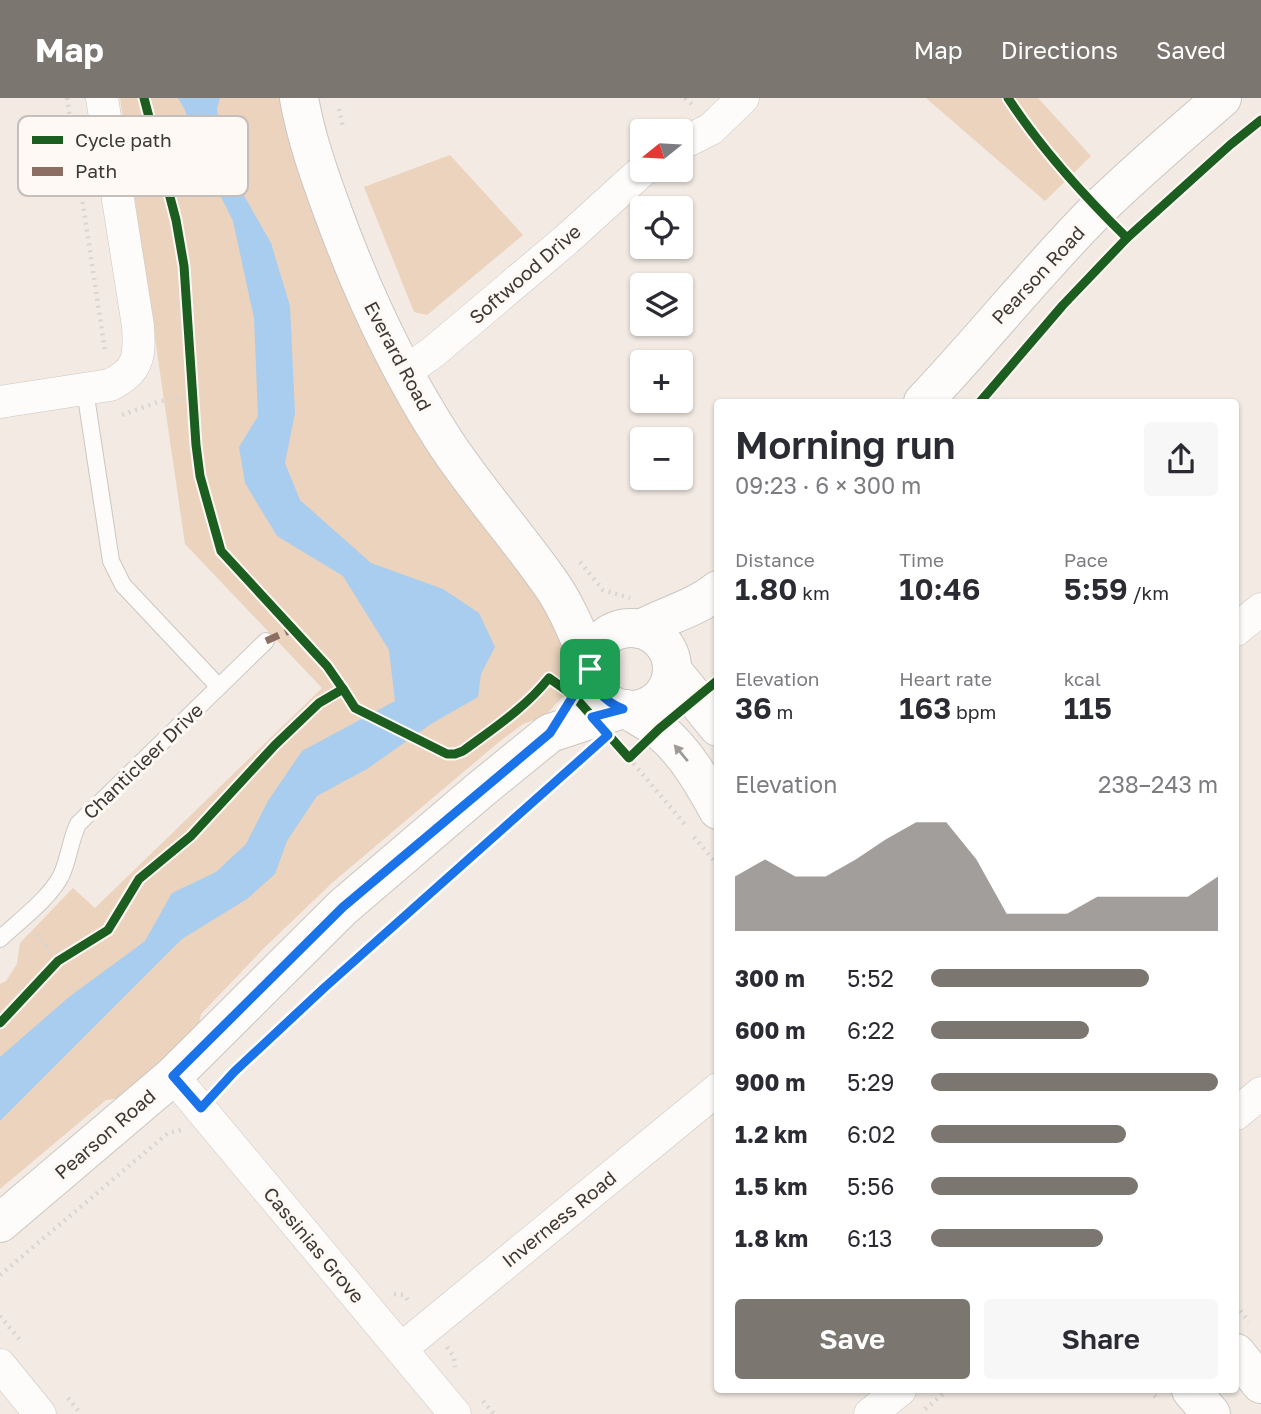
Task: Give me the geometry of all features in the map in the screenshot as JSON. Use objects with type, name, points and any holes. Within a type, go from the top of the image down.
[{"type":"street","points":[[102,98],[105,116]]},
{"type":"street","name":"Everard Road","points":[[299,98],[313,152],[342,237],[368,301],[403,373],[444,440],[492,509],[566,573],[598,614],[647,625],[663,643],[672,668]]},
{"type":"street","points":[[693,138],[710,129],[743,98]]},
{"type":"street","name":"Pearson Road","points":[[926,399],[1098,209],[1222,98]]},
{"type":"street","name":"Softwood Drive","points":[[403,373],[432,353],[557,248],[630,182]]},
{"type":"street","points":[[0,402],[110,385],[132,370],[139,348],[117,196]]},
{"type":"street","name":"Everard Road","points":[[566,573],[593,682],[600,695],[610,704],[607,722]]},
{"type":"street","points":[[647,625],[710,596]]},
{"type":"street","points":[[710,596],[683,640],[672,668],[714,722]]},
{"type":"street","points":[[1239,627],[1261,609]]},
{"type":"street","name":"Pearson Road","points":[[0,1223],[173,1076],[343,907],[550,733],[591,667],[594,652],[601,641],[625,628],[647,625]]},
{"type":"street","name":"Pearson Road","points":[[550,733],[607,722],[653,704],[663,695],[672,668]]},
{"type":"street","points":[[607,722],[659,729],[681,752],[714,803]]},
{"type":"street","name":"Cassinias Grove","points":[[173,1076],[455,1414]]},
{"type":"street","name":"Inverness Road","points":[[401,1349],[714,1092]]},
{"type":"street","points":[[1239,1111],[1261,1093]]},
{"type":"street","points":[[1239,1357],[1261,1384]]},
{"type":"street","points":[[0,1365],[40,1414]]},
{"type":"street","points":[[870,1414],[896,1393]]},
{"type":"street","points":[[1194,1393],[1211,1414]]},
{"type":"lane","name":"Chanticleer Drive","points":[[85,390],[111,561],[116,573],[123,585],[219,687]]},
{"type":"lane","name":"Chanticleer Drive","points":[[0,939],[47,894],[60,877],[70,840],[78,824],[266,641]]},
{"type":"path","points":[[336,98],[344,130]]},
{"type":"path","points":[[191,385],[193,410]]},
{"type":"path","points":[[566,573],[603,590],[640,601],[648,595],[647,625]]},
{"type":"path","points":[[0,1275],[168,1133],[180,1131],[234,1072],[607,722],[629,758],[714,860]]},
{"type":"path","points":[[629,758],[659,729]]},
{"type":"path","points":[[22,917],[58,961]]},
{"type":"path","points":[[50,970],[68,955]]},
{"type":"path","points":[[919,1414],[944,1393]]},
{"type":"shaded area","points":[[120,98],[285,98],[290,125],[549,604],[576,669],[565,694],[545,716],[523,724],[499,742],[333,882],[264,948],[201,1014],[198,1029],[121,1098],[106,1100],[0,1189],[0,984],[6,981],[17,964],[20,943],[73,888],[95,908],[322,688],[185,544],[134,196],[248,196],[248,116],[123,116]]},
{"type":"shaded area","points":[[926,98],[1038,98],[1091,156],[1045,201]]},
{"type":"shaded area","points":[[450,155],[523,235],[427,315],[414,312],[364,187]]},
{"type":"water","points":[[178,98],[220,98],[218,116],[187,116]]},
{"type":"water","points":[[220,196],[244,196],[271,243],[290,306],[295,413],[285,463],[300,500],[371,563],[443,589],[479,613],[495,647],[481,674],[478,697],[431,724],[367,769],[317,796],[287,841],[275,874],[247,899],[182,939],[0,1121],[0,1057],[69,997],[145,941],[172,893],[216,872],[246,844],[268,801],[302,751],[395,701],[389,650],[343,576],[277,536],[245,483],[239,447],[258,416],[254,318],[233,221]]},
{"type":"marked path","points":[[266,641],[293,629]]},
{"type":"cycle path","points":[[144,98],[149,116]]},
{"type":"cycle path","points":[[1008,98],[1064,171],[1127,238],[1261,120]]},
{"type":"cycle path","points":[[170,196],[184,266],[200,476],[221,551],[327,666],[343,689]]},
{"type":"cycle path","points":[[983,399],[1063,305],[1127,238]]},
{"type":"cycle path","points":[[0,1023],[58,961],[108,930],[139,879],[191,836],[275,745],[319,703],[343,689],[355,708],[447,754],[455,754],[509,717],[549,678],[573,695],[629,758],[714,683]]},
{"type":"route","points":[[590,669],[600,695],[610,704],[623,709],[592,717],[608,735],[324,988],[234,1072],[201,1108],[173,1076],[343,907],[550,733],[590,669]]}]
